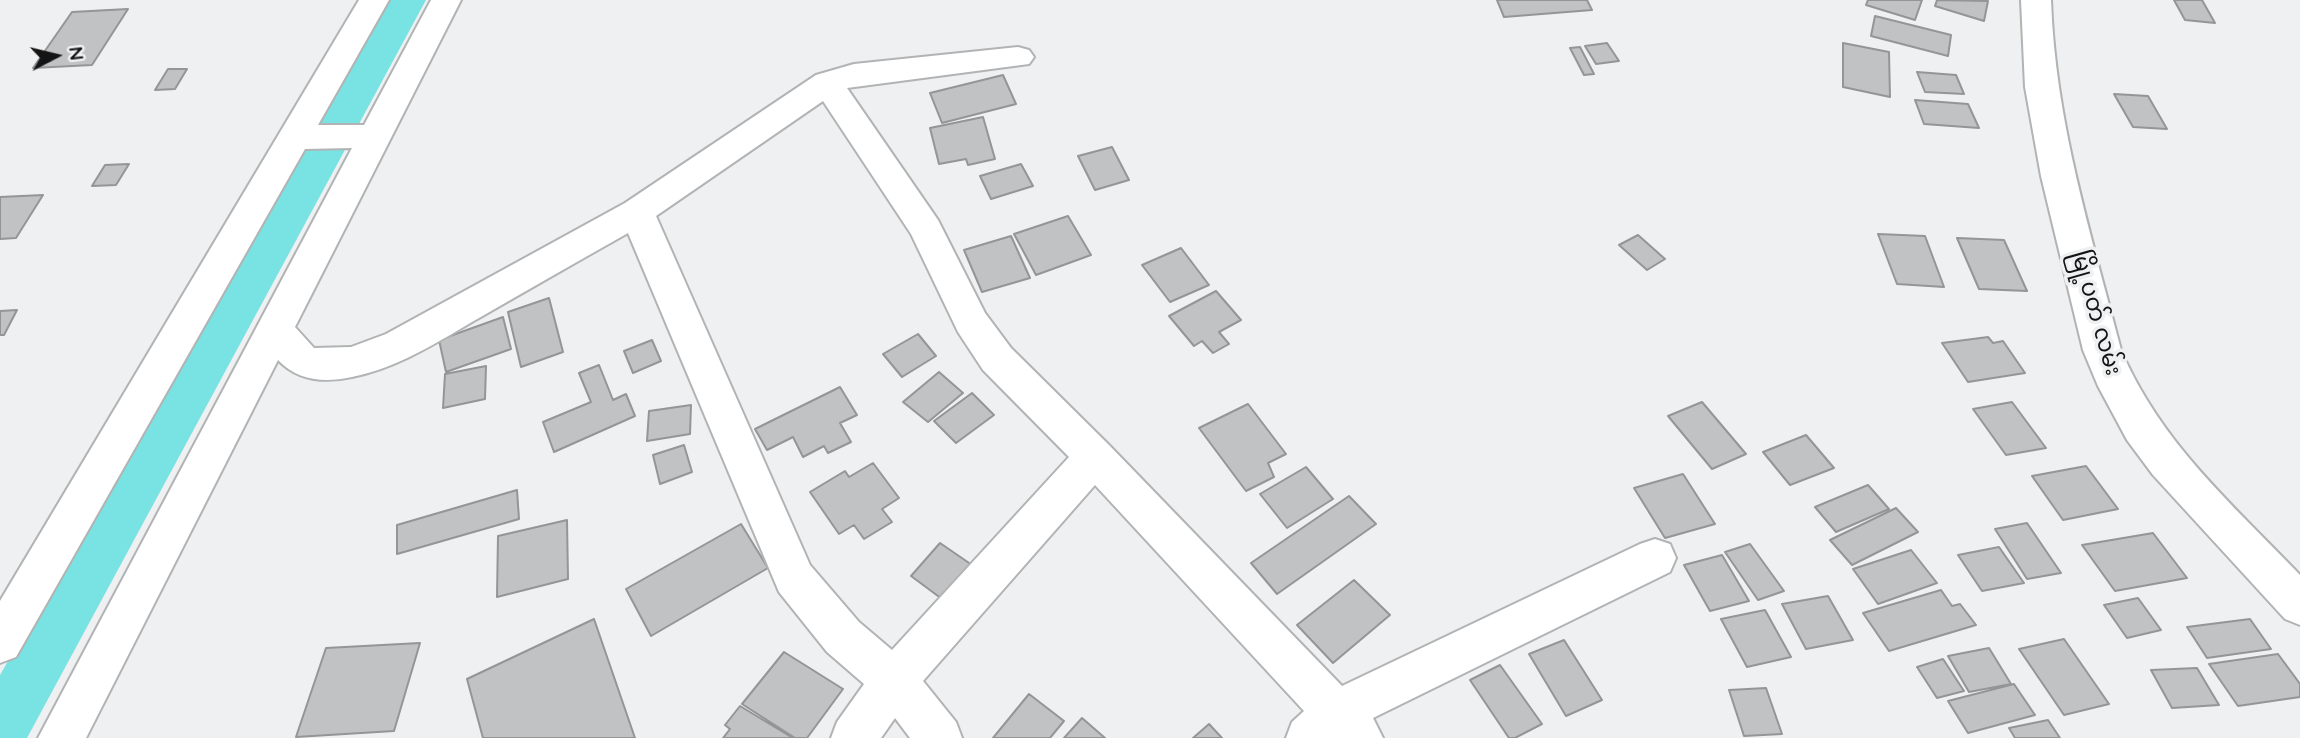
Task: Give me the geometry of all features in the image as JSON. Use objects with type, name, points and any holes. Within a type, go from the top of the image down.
[{"type":"street","points":[[0,642],[305,137],[374,0]]},
{"type":"street","points":[[61,738],[274,330],[366,137],[446,0]]},
{"type":"street","name":"မြို့ပတ် လမ်း","points":[[2036,0],[2035,33],[2044,112],[2102,349],[2117,386],[2141,428],[2167,463],[2300,606]]},
{"type":"street","points":[[274,330],[304,362],[352,362],[399,345],[637,212],[827,83],[854,75],[1018,57]]},
{"type":"street","points":[[827,83],[926,229],[971,322],[997,359],[1095,457],[1335,729],[1655,558]]},
{"type":"street","points":[[305,137],[366,137]]},
{"type":"street","points":[[637,212],[794,578],[843,637],[894,680],[939,738]]},
{"type":"street","points":[[854,738],[894,680],[1095,457]]},
{"type":"building","points":[[1497,0],[1587,0],[1592,10],[1504,17]]},
{"type":"building","points":[[1868,0],[1922,0],[1915,20],[1866,5]]},
{"type":"building","points":[[1937,0],[1988,1],[1984,21],[1935,6]]},
{"type":"building","points":[[2174,0],[2202,0],[2215,23],[2185,20]]},
{"type":"building","points":[[128,9],[92,65],[33,68],[72,12]]},
{"type":"building","points":[[1875,16],[1951,35],[1948,56],[1871,36]]},
{"type":"building","points":[[1607,43],[1619,61],[1596,64],[1585,46]]},
{"type":"building","points":[[1843,43],[1889,52],[1890,97],[1843,87]]},
{"type":"building","points":[[1580,47],[1594,74],[1584,75],[1570,48]]},
{"type":"building","points":[[168,69],[187,69],[175,89],[155,90]]},
{"type":"building","points":[[1917,72],[1956,75],[1964,94],[1925,92]]},
{"type":"building","points":[[1003,75],[1016,104],[942,123],[930,93]]},
{"type":"building","points":[[2114,94],[2148,96],[2167,129],[2133,127]]},
{"type":"building","points":[[1915,100],[1968,104],[1979,128],[1924,124]]},
{"type":"building","points":[[983,117],[995,159],[968,165],[966,159],[939,164],[930,128]]},
{"type":"building","points":[[1112,147],[1129,180],[1095,190],[1078,156]]},
{"type":"building","points":[[129,164],[116,185],[92,186],[105,165]]},
{"type":"building","points":[[1021,164],[1033,186],[991,199],[980,176]]},
{"type":"building","points":[[43,195],[16,238],[0,239],[0,197]]},
{"type":"building","points":[[1068,216],[1091,255],[1036,275],[1014,234]]},
{"type":"building","points":[[1878,234],[1925,236],[1944,287],[1897,284]]},
{"type":"building","points":[[1638,235],[1665,259],[1647,270],[1619,245]]},
{"type":"building","points":[[1011,236],[1030,278],[982,292],[964,250]]},
{"type":"building","points":[[1957,238],[2004,240],[2027,291],[1979,289]]},
{"type":"building","points":[[1181,248],[1209,285],[1170,302],[1142,265]]},
{"type":"building","points":[[1216,291],[1241,320],[1219,332],[1229,344],[1213,353],[1202,341],[1194,346],[1169,316]]},
{"type":"building","points":[[549,298],[563,352],[521,367],[508,312]]},
{"type":"building","points":[[17,310],[4,335],[0,335],[0,311]]},
{"type":"building","points":[[503,317],[511,349],[446,372],[439,340]]},
{"type":"building","points":[[918,334],[936,356],[902,377],[883,354]]},
{"type":"building","points":[[1988,337],[1993,343],[2003,341],[2025,373],[1968,382],[1942,343]]},
{"type":"building","points":[[652,340],[661,361],[633,373],[624,351]]},
{"type":"building","points":[[599,365],[613,400],[626,394],[635,416],[554,452],[543,422],[591,402],[579,373]]},
{"type":"building","points":[[486,366],[485,399],[443,408],[445,374]]},
{"type":"building","points":[[939,372],[963,393],[928,422],[903,402]]},
{"type":"building","points":[[840,387],[857,415],[840,423],[851,442],[828,453],[824,446],[803,457],[793,437],[767,450],[755,429]]},
{"type":"building","points":[[972,393],[994,415],[956,443],[934,421]]},
{"type":"building","points":[[1702,402],[1746,454],[1712,469],[1668,416]]},
{"type":"building","points":[[2012,402],[2046,448],[2006,455],[1973,409]]},
{"type":"building","points":[[1248,404],[1286,454],[1268,463],[1274,477],[1246,491],[1199,428]]},
{"type":"building","points":[[691,405],[690,434],[647,441],[649,411]]},
{"type":"building","points":[[1806,435],[1834,468],[1790,485],[1763,452]]},
{"type":"building","points":[[684,445],[692,472],[660,484],[653,455]]},
{"type":"building","points":[[873,463],[899,498],[882,509],[892,522],[864,539],[854,525],[839,534],[810,492],[845,471],[849,477]]},
{"type":"building","points":[[2086,466],[2118,509],[2063,520],[2032,476]]},
{"type":"building","points":[[1306,467],[1333,499],[1287,528],[1260,494]]},
{"type":"building","points":[[1683,474],[1715,524],[1665,538],[1634,488]]},
{"type":"building","points":[[1868,485],[1889,509],[1836,532],[1815,507]]},
{"type":"building","points":[[517,490],[519,519],[397,554],[397,525]]},
{"type":"building","points":[[1349,496],[1376,524],[1277,594],[1251,563]]},
{"type":"building","points":[[1896,508],[1918,532],[1852,565],[1830,540]]},
{"type":"building","points":[[567,520],[568,579],[497,597],[498,536]]},
{"type":"building","points":[[2027,523],[2061,573],[2027,579],[1995,529]]},
{"type":"building","points":[[741,524],[768,568],[651,636],[626,589]]},
{"type":"building","points":[[2153,533],[2187,578],[2115,591],[2082,545]]},
{"type":"building","points":[[940,543],[972,565],[942,599],[911,576]]},
{"type":"building","points":[[1750,544],[1784,591],[1758,600],[1725,552]]},
{"type":"building","points":[[1999,547],[2024,583],[1982,591],[1958,555]]},
{"type":"building","points":[[1911,550],[1937,583],[1878,604],[1853,569]]},
{"type":"building","points":[[1722,555],[1749,601],[1710,611],[1684,565]]},
{"type":"building","points":[[1354,580],[1390,615],[1333,663],[1297,625]]},
{"type":"building","points":[[1941,590],[1952,606],[1960,604],[1976,625],[1889,651],[1863,613]]},
{"type":"building","points":[[1828,596],[1853,640],[1806,649],[1782,604]]},
{"type":"building","points":[[2138,598],[2161,630],[2127,638],[2104,605]]},
{"type":"building","points":[[1765,610],[1791,657],[1747,667],[1721,619]]},
{"type":"building","points":[[594,619],[635,738],[483,738],[467,679]]},
{"type":"building","points":[[2250,619],[2271,649],[2207,658],[2187,627]]},
{"type":"building","points":[[2064,639],[2109,704],[2064,715],[2019,649]]},
{"type":"building","points":[[1564,640],[1602,700],[1566,716],[1529,654]]},
{"type":"building","points":[[420,643],[394,731],[296,737],[326,648]]},
{"type":"building","points":[[1989,648],[2011,684],[1969,692],[1948,656]]},
{"type":"building","points":[[784,652],[843,689],[807,738],[795,738],[742,704]]},
{"type":"building","points":[[2278,654],[2300,684],[2300,697],[2238,706],[2209,664]]},
{"type":"building","points":[[1943,659],[1964,691],[1937,698],[1917,667]]},
{"type":"building","points":[[1500,665],[1542,724],[1515,738],[1509,738],[1470,680]]},
{"type":"building","points":[[2197,668],[2219,705],[2172,708],[2151,670]]},
{"type":"building","points":[[2014,684],[2035,715],[1968,733],[1948,701]]},
{"type":"building","points":[[1766,688],[1782,734],[1744,736],[1729,690]]},
{"type":"building","points":[[1029,694],[1064,721],[1050,738],[993,738]]},
{"type":"building","points":[[740,706],[793,738],[723,738],[730,729],[725,725]]},
{"type":"building","points":[[1082,718],[1105,738],[1064,738]]},
{"type":"building","points":[[2048,720],[2060,738],[2015,738],[2009,728]]},
{"type":"building","points":[[1209,724],[1222,738],[1193,738]]},
{"type":"waterway","points":[[0,730],[407,0]]}]
